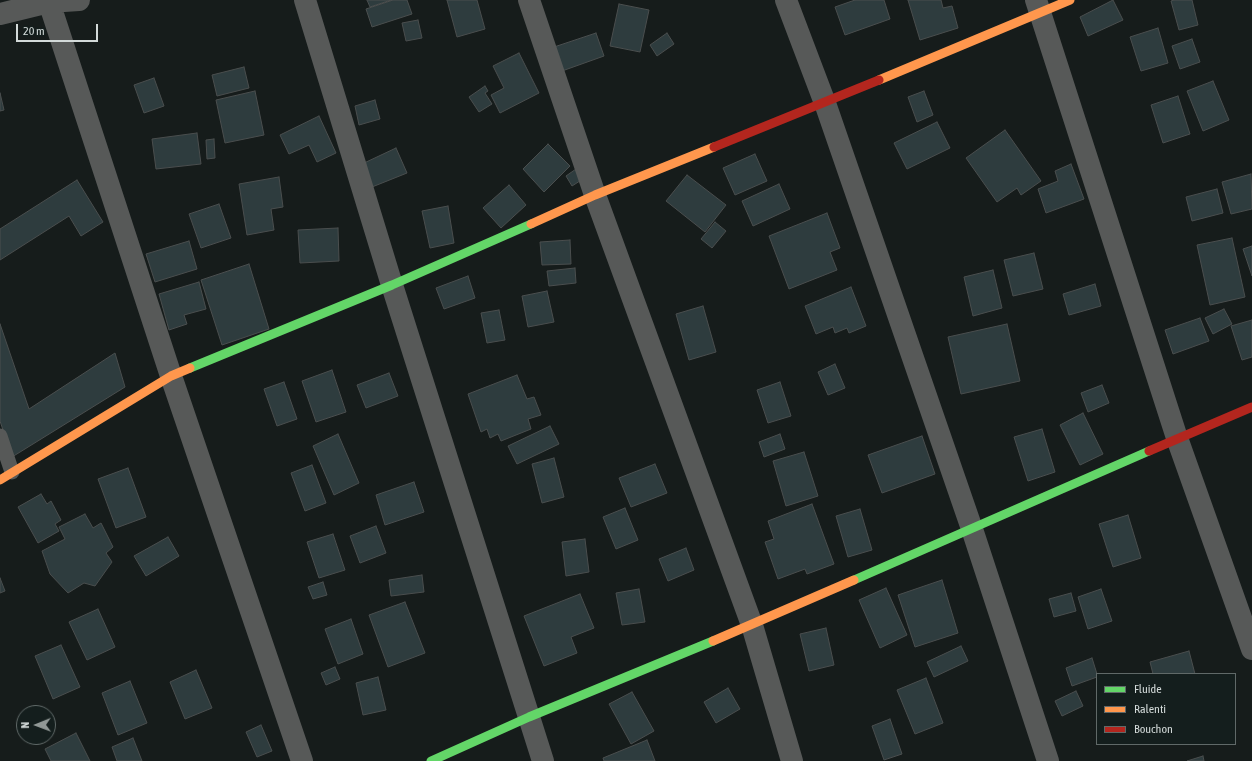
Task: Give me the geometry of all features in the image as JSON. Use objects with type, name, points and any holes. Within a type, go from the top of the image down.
[{"type":"street","points":[[0,14],[49,2],[79,0]]},
{"type":"street","points":[[305,0],[392,285],[544,761]]},
{"type":"street","points":[[529,0],[595,194],[752,624],[792,761]]},
{"type":"street","points":[[786,0],[825,103],[972,529],[1048,761]]},
{"type":"street","points":[[6,476],[171,376],[392,285],[595,194],[825,103],[1038,6],[1070,0]]},
{"type":"street","points":[[49,2],[171,376],[302,761]]},
{"type":"street","points":[[1038,6],[1177,438],[1252,649]]},
{"type":"street","points":[[430,761],[529,717],[752,624],[1177,438],[1252,407]]},
{"type":"lane","points":[[0,436],[6,476]]},
{"type":"building","points":[[367,0],[391,0],[370,7]]},
{"type":"building","points":[[393,0],[407,0],[412,14],[372,27],[366,9]]},
{"type":"building","points":[[447,0],[477,0],[485,29],[457,37]]},
{"type":"building","points":[[855,0],[884,0],[890,19],[845,35],[835,7]]},
{"type":"building","points":[[908,0],[941,0],[943,8],[952,6],[958,28],[920,40]]},
{"type":"building","points":[[1113,0],[1123,20],[1088,36],[1080,17]]},
{"type":"building","points":[[1192,0],[1198,25],[1179,30],[1171,1]]},
{"type":"building","points":[[619,4],[649,10],[640,52],[610,46]]},
{"type":"building","points":[[418,20],[422,38],[406,41],[402,23]]},
{"type":"building","points":[[1158,28],[1168,63],[1141,71],[1130,37]]},
{"type":"building","points":[[596,33],[604,56],[562,71],[554,47]]},
{"type":"building","points":[[667,33],[674,44],[657,56],[650,45]]},
{"type":"building","points":[[1192,39],[1200,62],[1180,69],[1172,46]]},
{"type":"building","points":[[519,53],[539,93],[500,113],[491,95],[504,88],[493,66]]},
{"type":"building","points":[[244,67],[249,88],[217,96],[212,75]]},
{"type":"building","points":[[154,78],[164,106],[144,113],[134,85]]},
{"type":"building","points":[[1213,81],[1229,120],[1203,131],[1187,91]]},
{"type":"building","points":[[485,86],[488,91],[485,93],[492,104],[479,112],[469,97]]},
{"type":"building","points":[[255,91],[264,135],[225,143],[216,100]]},
{"type":"building","points":[[924,91],[933,115],[917,122],[908,97]]},
{"type":"building","points":[[0,93],[4,110],[0,111]]},
{"type":"building","points":[[1178,96],[1190,134],[1163,143],[1151,105]]},
{"type":"building","points":[[375,100],[380,119],[359,125],[355,106]]},
{"type":"building","points":[[319,116],[336,153],[317,162],[309,145],[289,154],[280,135]]},
{"type":"building","points":[[937,122],[950,148],[907,169],[894,143]]},
{"type":"building","points":[[1005,130],[1041,181],[1021,195],[1017,188],[997,202],[966,158]]},
{"type":"building","points":[[197,133],[201,164],[156,169],[152,139]]},
{"type":"building","points":[[214,139],[215,158],[207,159],[206,140]]},
{"type":"building","points":[[548,144],[570,166],[544,192],[523,169]]},
{"type":"building","points":[[396,148],[407,173],[372,187],[362,164]]},
{"type":"building","points":[[755,154],[767,181],[735,195],[723,168]]},
{"type":"building","points":[[1071,164],[1084,199],[1046,213],[1038,189],[1058,181],[1055,171]]},
{"type":"building","points":[[576,169],[583,179],[572,186],[566,176]]},
{"type":"building","points":[[1251,174],[1252,209],[1231,214],[1222,182]]},
{"type":"building","points":[[687,175],[726,205],[705,232],[666,201]]},
{"type":"building","points":[[279,177],[283,207],[271,209],[274,230],[247,235],[239,184]]},
{"type":"building","points":[[77,180],[103,222],[81,236],[69,216],[0,260],[0,229]]},
{"type":"building","points":[[779,184],[790,209],[753,226],[742,201]]},
{"type":"building","points":[[509,185],[526,205],[501,228],[483,208]]},
{"type":"building","points":[[1217,189],[1223,213],[1192,221],[1186,197]]},
{"type":"building","points":[[219,204],[231,238],[201,248],[189,214]]},
{"type":"building","points":[[448,206],[454,243],[430,248],[422,211]]},
{"type":"building","points":[[827,213],[840,248],[830,252],[837,270],[789,289],[769,236]]},
{"type":"building","points":[[715,222],[726,231],[712,248],[701,239]]},
{"type":"building","points":[[338,228],[339,261],[300,263],[298,230]]},
{"type":"building","points":[[1232,238],[1245,297],[1210,305],[1197,245]]},
{"type":"building","points":[[570,240],[571,264],[542,265],[540,242]]},
{"type":"building","points":[[189,241],[197,269],[155,282],[146,254]]},
{"type":"building","points":[[1252,246],[1252,276],[1243,249]]},
{"type":"building","points":[[1034,253],[1043,289],[1013,296],[1004,260]]},
{"type":"building","points":[[249,264],[269,329],[222,345],[201,280]]},
{"type":"building","points":[[575,268],[576,283],[549,286],[547,271]]},
{"type":"building","points":[[993,270],[1002,308],[973,316],[964,277]]},
{"type":"building","points":[[468,276],[475,298],[444,309],[436,288]]},
{"type":"building","points":[[199,282],[206,309],[184,315],[187,324],[169,330],[159,294]]},
{"type":"building","points":[[1095,284],[1101,306],[1069,315],[1063,294]]},
{"type":"building","points":[[851,287],[866,326],[849,333],[847,328],[835,333],[833,327],[816,334],[805,306]]},
{"type":"building","points":[[547,291],[554,322],[528,327],[522,296]]},
{"type":"building","points":[[703,306],[716,352],[689,360],[676,314]]},
{"type":"building","points":[[1224,309],[1232,324],[1213,334],[1205,318]]},
{"type":"building","points":[[499,310],[505,340],[487,343],[481,313]]},
{"type":"building","points":[[1200,318],[1209,341],[1173,354],[1165,330]]},
{"type":"building","points":[[1252,320],[1252,357],[1242,360],[1231,326]]},
{"type":"building","points":[[0,324],[29,409],[115,353],[125,387],[12,457],[0,421]]},
{"type":"building","points":[[1007,324],[1020,381],[961,394],[948,337]]},
{"type":"building","points":[[835,364],[845,388],[828,395],[818,372]]},
{"type":"building","points":[[332,370],[346,412],[316,422],[302,381]]},
{"type":"building","points":[[389,373],[398,396],[366,408],[357,385]]},
{"type":"building","points":[[517,375],[527,399],[534,397],[541,415],[528,419],[531,429],[501,441],[498,434],[490,438],[487,429],[481,432],[468,394]]},
{"type":"building","points":[[284,382],[297,419],[277,426],[264,389]]},
{"type":"building","points":[[780,382],[791,416],[768,423],[757,390]]},
{"type":"building","points":[[1102,385],[1109,403],[1088,412],[1081,393]]},
{"type":"building","points":[[1083,413],[1103,454],[1080,465],[1060,425]]},
{"type":"building","points":[[550,426],[559,444],[517,464],[508,446]]},
{"type":"building","points":[[1042,429],[1055,472],[1028,481],[1014,437]]},
{"type":"building","points":[[338,434],[359,483],[334,495],[313,446]]},
{"type":"building","points":[[780,434],[785,449],[764,457],[759,442]]},
{"type":"building","points":[[922,436],[935,474],[882,493],[868,455]]},
{"type":"building","points":[[804,452],[818,496],[786,506],[773,461]]},
{"type":"building","points":[[554,458],[564,497],[542,503],[532,464]]},
{"type":"building","points":[[655,464],[667,493],[631,507],[619,478]]},
{"type":"building","points":[[312,465],[326,503],[305,511],[291,473]]},
{"type":"building","points":[[128,468],[146,517],[116,528],[98,479]]},
{"type":"building","points":[[414,482],[424,512],[385,525],[376,495]]},
{"type":"building","points":[[41,494],[47,504],[51,501],[61,520],[55,524],[59,531],[38,543],[18,507]]},
{"type":"building","points":[[812,504],[834,564],[807,574],[805,569],[778,579],[765,542],[774,539],[768,521]]},
{"type":"building","points":[[625,508],[638,540],[616,549],[603,517]]},
{"type":"building","points":[[860,509],[872,550],[848,557],[836,516]]},
{"type":"building","points":[[85,514],[93,528],[101,523],[113,547],[106,553],[112,562],[95,586],[84,583],[68,593],[50,574],[42,551],[65,539],[59,527]]},
{"type":"building","points":[[1128,515],[1141,558],[1113,567],[1099,524]]},
{"type":"building","points":[[376,526],[386,553],[360,563],[350,536]]},
{"type":"building","points":[[333,534],[345,570],[319,578],[307,542]]},
{"type":"building","points":[[168,537],[179,556],[146,576],[134,556]]},
{"type":"building","points":[[585,539],[589,572],[566,576],[562,542]]},
{"type":"building","points":[[686,548],[694,570],[668,581],[659,559]]},
{"type":"building","points":[[422,575],[424,592],[391,596],[389,580]]},
{"type":"building","points":[[0,578],[5,591],[0,593]]},
{"type":"building","points":[[942,580],[958,633],[915,647],[898,595]]},
{"type":"building","points":[[323,582],[327,595],[313,599],[308,587]]},
{"type":"building","points":[[886,588],[907,635],[880,648],[859,600]]},
{"type":"building","points":[[639,589],[645,622],[622,625],[616,593]]},
{"type":"building","points":[[1101,589],[1112,621],[1088,629],[1078,597]]},
{"type":"building","points":[[1071,593],[1076,611],[1054,617],[1049,599]]},
{"type":"building","points":[[580,594],[594,628],[571,637],[577,653],[544,666],[524,616]]},
{"type":"building","points":[[405,602],[425,653],[388,667],[369,615]]},
{"type":"building","points":[[98,609],[115,647],[87,660],[69,622]]},
{"type":"building","points":[[351,619],[363,654],[338,664],[325,629]]},
{"type":"building","points":[[826,628],[834,665],[809,671],[800,634]]},
{"type":"building","points":[[61,645],[80,687],[53,699],[35,656]]},
{"type":"building","points":[[961,646],[968,661],[934,677],[927,662]]},
{"type":"building","points":[[1189,651],[1195,673],[1153,673],[1150,662]]},
{"type":"building","points":[[1092,658],[1097,673],[1096,677],[1072,686],[1066,668]]},
{"type":"building","points":[[335,667],[340,679],[326,685],[321,673]]},
{"type":"building","points":[[196,670],[212,708],[185,719],[170,682]]},
{"type":"building","points":[[378,677],[386,710],[363,715],[356,683]]},
{"type":"building","points":[[926,678],[943,723],[915,734],[897,690]]},
{"type":"building","points":[[130,681],[147,723],[118,735],[102,693]]},
{"type":"building","points":[[728,688],[740,709],[716,723],[704,702]]},
{"type":"building","points":[[1076,691],[1083,706],[1062,716],[1055,701]]},
{"type":"building","points":[[632,692],[654,731],[631,744],[609,704]]},
{"type":"building","points":[[890,719],[902,754],[884,760],[872,726]]},
{"type":"building","points":[[261,725],[272,751],[257,757],[246,732]]},
{"type":"building","points":[[76,733],[90,761],[51,761],[45,749],[56,745],[56,743]]},
{"type":"building","points":[[133,738],[142,761],[117,761],[112,747]]},
{"type":"building","points":[[647,740],[655,761],[604,761],[603,758]]},
{"type":"building","points":[[1203,756],[1204,761],[1187,761]]},
{"type":"traffic: fast","points":[[190,368],[392,285],[531,224]]},
{"type":"traffic: fast","points":[[854,580],[1149,451]]},
{"type":"traffic: fast","points":[[431,761],[529,717],[713,641]]},
{"type":"traffic: slow","points":[[879,80],[1070,0]]},
{"type":"traffic: slow","points":[[531,224],[595,195],[714,147]]},
{"type":"traffic: slow","points":[[0,480],[171,376],[190,368]]},
{"type":"traffic: slow","points":[[713,641],[854,580]]},
{"type":"traffic: jam","points":[[714,147],[879,80]]},
{"type":"traffic: jam","points":[[1149,451],[1252,407]]}]
